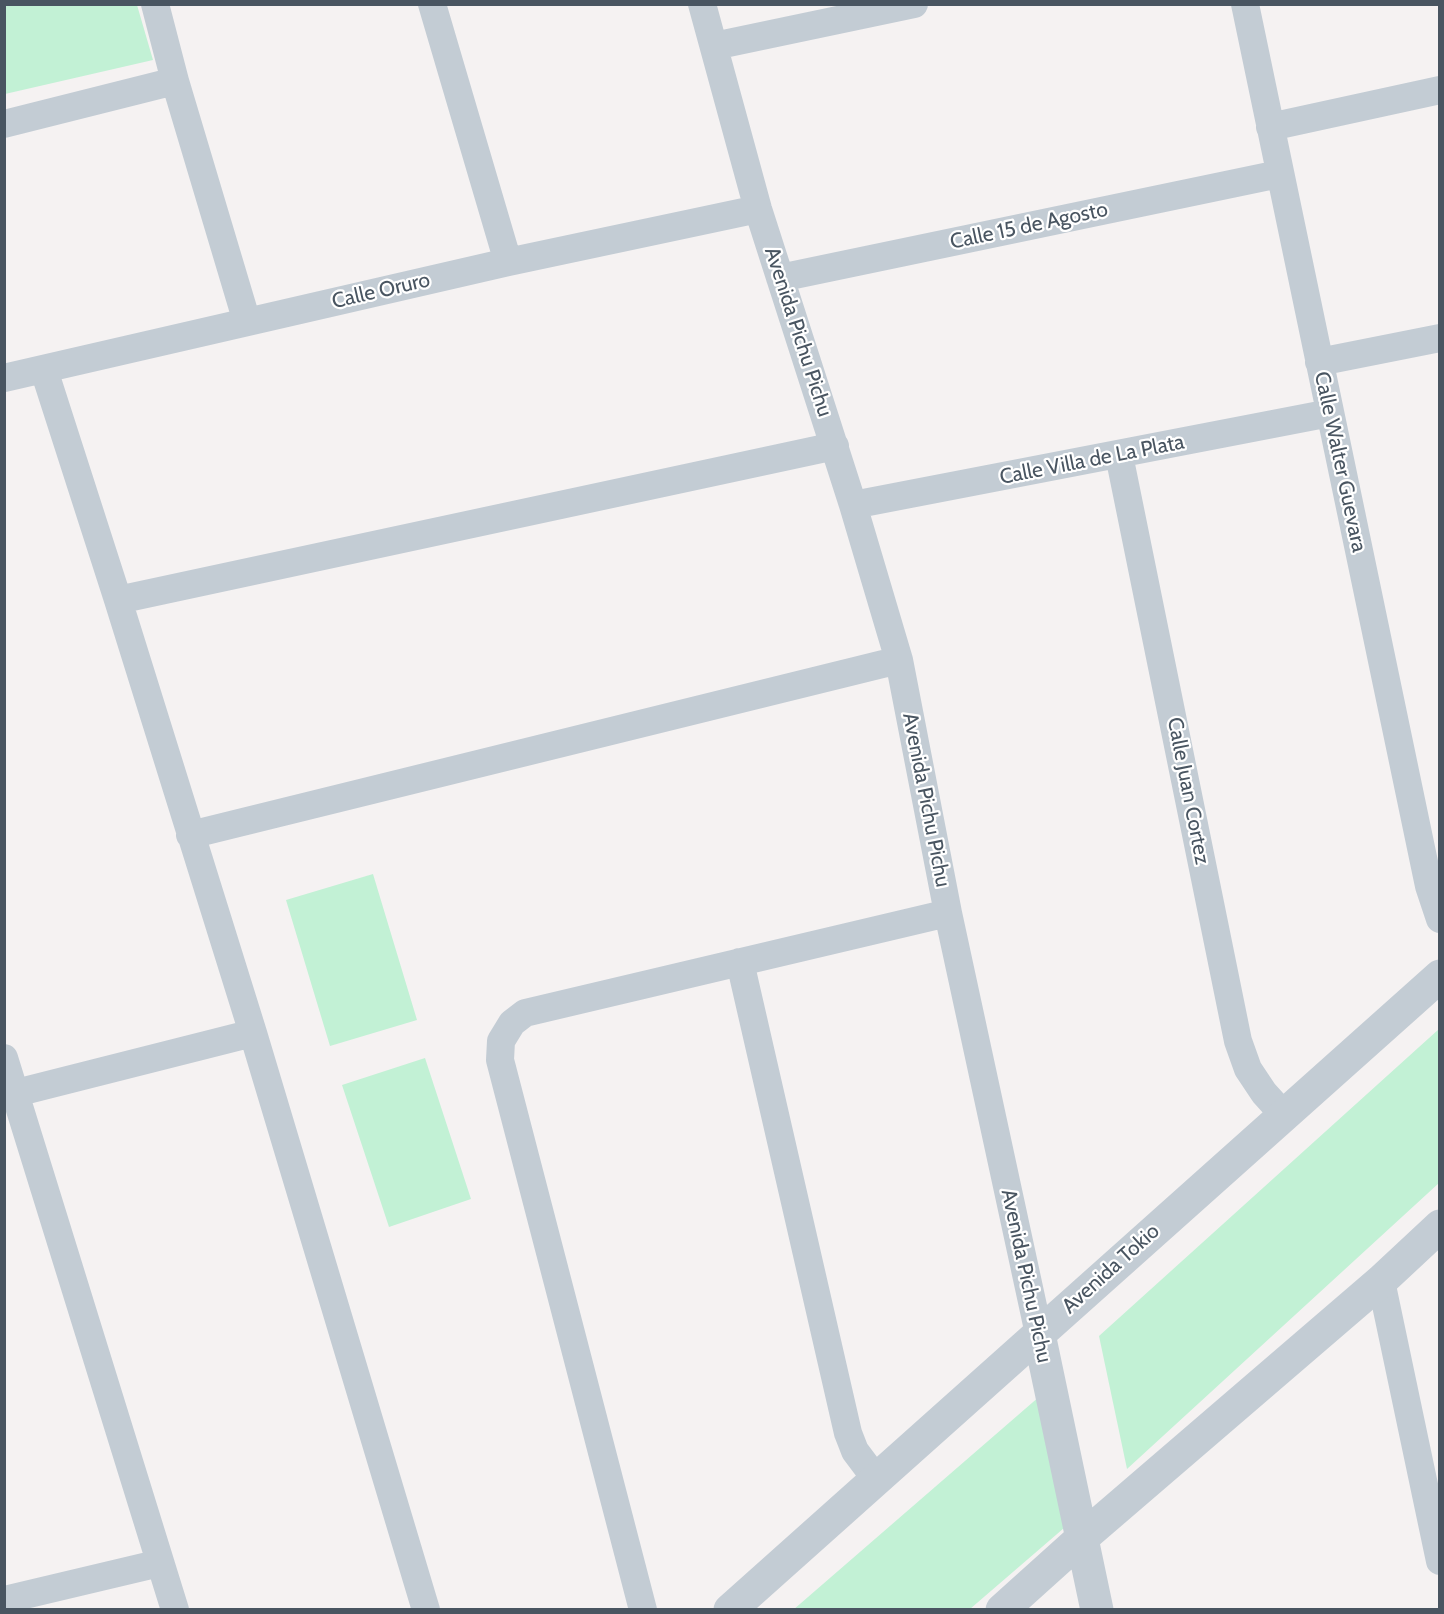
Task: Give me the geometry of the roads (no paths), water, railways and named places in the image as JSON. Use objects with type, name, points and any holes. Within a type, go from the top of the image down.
[{"type":"street","points":[[155,4],[175,81],[247,322]]},
{"type":"street","points":[[432,4],[508,262]]},
{"type":"street","name":"Avenida Pichu Pichu","points":[[702,4],[758,209],[854,505],[899,660],[948,913],[1097,1610]]},
{"type":"street","points":[[714,46],[914,4]]},
{"type":"street","name":"Calle Walter Guevara","points":[[1245,4],[1429,886],[1440,919]]},
{"type":"street","points":[[4,124],[175,81]]},
{"type":"street","points":[[1270,127],[1440,90]]},
{"type":"street","name":"Calle 15 de Agosto","points":[[780,278],[1279,174]]},
{"type":"street","name":"Calle Oruro","points":[[4,378],[508,262],[758,209]]},
{"type":"street","points":[[1319,362],[1440,338]]},
{"type":"street","points":[[44,370],[253,1033],[426,1610]]},
{"type":"street","name":"Calle Villa de La Plata","points":[[854,505],[1330,413]]},
{"type":"street","points":[[118,600],[835,446]]},
{"type":"street","name":"Calle Juan Cortez","points":[[1119,455],[1238,1041],[1248,1069],[1264,1093],[1283,1114]]},
{"type":"street","points":[[190,835],[899,660]]},
{"type":"street","points":[[643,1610],[500,1060],[501,1041],[512,1023],[525,1013],[948,913]]},
{"type":"street","points":[[740,962],[848,1433],[855,1451],[876,1479]]},
{"type":"street","name":"Avenida Tokio","points":[[730,1610],[1440,976]]},
{"type":"street","points":[[10,1094],[253,1033]]},
{"type":"street","points":[[4,1058],[10,1094],[175,1610]]},
{"type":"street","points":[[1002,1610],[1082,1538],[1381,1281],[1440,1226]]},
{"type":"street","points":[[1381,1281],[1440,1561]]},
{"type":"street","points":[[4,1600],[160,1563]]}]
